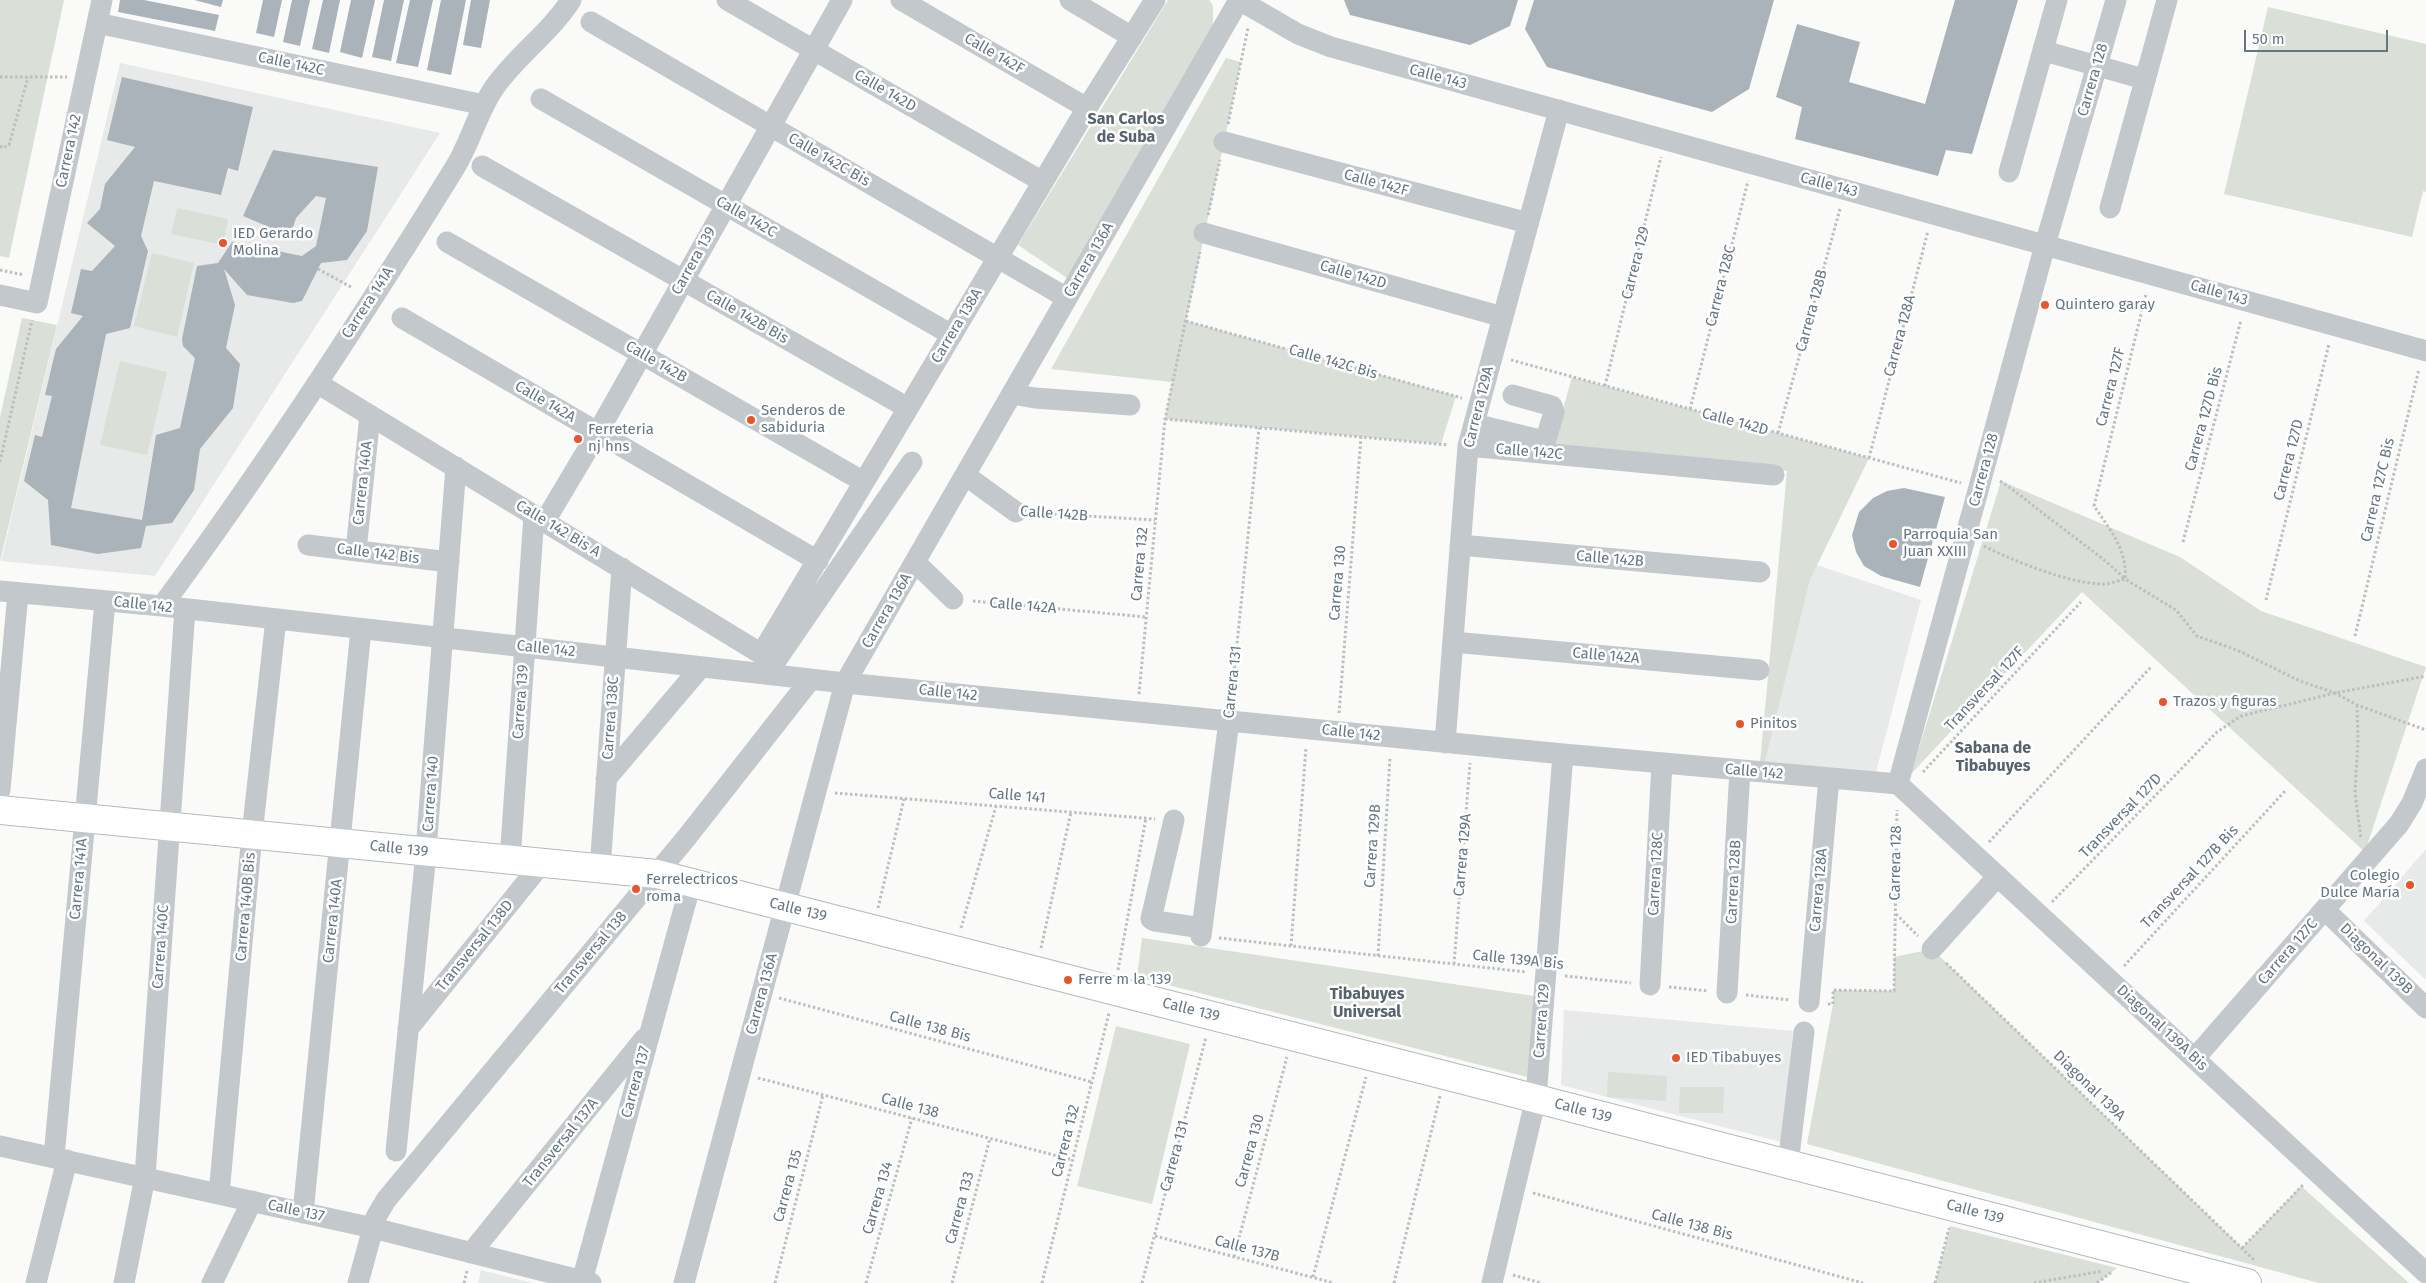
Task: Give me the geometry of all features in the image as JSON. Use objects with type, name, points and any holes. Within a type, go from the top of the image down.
[{"type":"main road","name":"Calle 139","points":[[0,810],[657,874],[1788,1164],[2254,1275]]},
{"type":"street","name":"Carrera 142","points":[[35,309],[102,0]]},
{"type":"street","name":"Carrera 141A","points":[[162,606],[214,535],[317,383],[455,167],[484,105],[508,71],[544,34],[571,0]]},
{"type":"street","name":"Calle 142D","points":[[727,0],[1043,182]]},
{"type":"street","name":"Carrera 139","points":[[510,860],[525,647],[540,518],[598,432],[842,0]]},
{"type":"street","name":"Calle 142F","points":[[901,0],[1087,108]]},
{"type":"street","points":[[1070,0],[1132,37]]},
{"type":"street","name":"Carrera 138A","points":[[769,658],[818,560],[1087,108],[1155,0]]},
{"type":"street","name":"Calle 143","points":[[1239,0],[1298,34],[1331,47],[2425,350]]},
{"type":"street","name":"Carrera 136A","points":[[684,1283],[845,683],[1239,0]]},
{"type":"street","points":[[2008,172],[2057,0]]},
{"type":"street","name":"Carrera 128","points":[[1902,788],[1965,537],[2116,0]]},
{"type":"street","points":[[2110,208],[2167,0]]},
{"type":"street","name":"Calle 142C Bis","points":[[591,22],[1067,298]]},
{"type":"street","name":"Calle 142C","points":[[97,23],[484,105]]},
{"type":"street","points":[[2044,51],[2144,79]]},
{"type":"street","name":"Calle 142C","points":[[541,99],[952,335]]},
{"type":"street","name":"Carrera 129A","points":[[1445,743],[1468,446],[1559,110]]},
{"type":"street","name":"Calle 142F","points":[[1224,142],[1528,223]]},
{"type":"street","name":"Calle 142B Bis","points":[[482,166],[908,408]]},
{"type":"street","name":"Calle 142D","points":[[1204,233],[1503,317]]},
{"type":"street","name":"Calle 142B","points":[[447,242],[864,482]]},
{"type":"street","points":[[0,295],[35,309]]},
{"type":"street","name":"Calle 142A","points":[[402,318],[818,560]]},
{"type":"street","name":"Calle 142 Bis A","points":[[317,383],[769,658],[805,678]]},
{"type":"street","points":[[1012,394],[1035,398],[1130,405]]},
{"type":"street","points":[[1474,424],[1540,440],[1546,439],[1554,412],[1552,406],[1514,395]]},
{"type":"street","name":"Carrera 140A","points":[[356,551],[370,415]]},
{"type":"street","name":"Calle 142C","points":[[1468,446],[1774,475]]},
{"type":"street","points":[[769,658],[912,462]]},
{"type":"street","name":"Carrera 140","points":[[396,1151],[426,852],[456,467]]},
{"type":"street","name":"Calle 142B","points":[[965,475],[1016,512]]},
{"type":"street","name":"Calle 142 Bis","points":[[308,545],[449,562]]},
{"type":"street","name":"Calle 142B","points":[[1460,545],[1760,572]]},
{"type":"street","points":[[915,562],[953,599]]},
{"type":"street","name":"Carrera 138C","points":[[600,868],[622,568]]},
{"type":"street","points":[[0,790],[9,592]]},
{"type":"street","name":"Calle 142","points":[[9,592],[162,606],[845,683],[1445,743],[1829,778],[1902,788]]},
{"type":"street","name":"Carrera 141A","points":[[36,1283],[61,1158],[85,818],[105,601]]},
{"type":"street","name":"Carrera 140C","points":[[124,1283],[145,1177],[185,609]]},
{"type":"street","name":"Carrera 140B Bis","points":[[219,1194],[252,834],[276,619]]},
{"type":"street","name":"Carrera 140A","points":[[303,1213],[361,628]]},
{"type":"street","name":"Calle 142A","points":[[1453,642],[1759,670]]},
{"type":"street","points":[[606,779],[701,667]]},
{"type":"street","name":"Transversal 138","points":[[373,1228],[386,1200],[657,874],[805,678]]},
{"type":"street","name":"Carrera 131","points":[[1201,932],[1229,721]]},
{"type":"street","name":"Carrera 129","points":[[1493,1277],[1536,1098],[1562,754]]},
{"type":"street","name":"Carrera 128C","points":[[1650,985],[1662,763]]},
{"type":"street","name":"Carrera 128B","points":[[1727,993],[1740,770]]},
{"type":"street","name":"Carrera 127C","points":[[2195,1058],[2399,824],[2412,803],[2425,775]]},
{"type":"street","name":"Carrera 128A","points":[[1809,1002],[1829,778]]},
{"type":"street","name":"Diagonal 139A Bis","points":[[1902,788],[2317,1170],[2426,1273]]},
{"type":"street","points":[[1174,820],[1151,919],[1201,932]]},
{"type":"street","name":"Transversal 138D","points":[[408,1029],[542,863]]},
{"type":"street","points":[[1932,949],[1998,876]]},
{"type":"street","name":"Carrera 137","points":[[587,1282],[650,1033],[691,883]]},
{"type":"street","name":"Diagonal 139B","points":[[2325,910],[2426,1008]]},
{"type":"street","points":[[1788,1164],[1804,1032]]},
{"type":"street","name":"Transversal 137A","points":[[471,1253],[650,1033]]},
{"type":"street","name":"Calle 137","points":[[0,1146],[373,1228],[587,1282]]},
{"type":"street","points":[[212,1283],[252,1201]]},
{"type":"street","points":[[358,1283],[373,1228]]},
{"type":"path","points":[[0,77],[68,77]]},
{"type":"path","points":[[0,146],[4,148],[9,145],[28,77]]},
{"type":"path","name":"Carrera 129","points":[[1605,386],[1666,140]]},
{"type":"path","name":"Carrera 128C","points":[[1690,409],[1752,164]]},
{"type":"path","name":"Carrera 128B","points":[[1778,434],[1846,189]]},
{"type":"path","name":"Carrera 128A","points":[[1868,458],[1932,214]]},
{"type":"path","points":[[318,269],[351,287]]},
{"type":"path","name":"Carrera 127F","points":[[2125,579],[2127,565],[2114,535],[2094,506],[2151,274]]},
{"type":"path","name":"Carrera 127D Bis","points":[[2183,542],[2246,301]]},
{"type":"path","points":[[0,462],[35,309]]},
{"type":"path","name":"Calle 142C Bis","points":[[1186,321],[1479,403]]},
{"type":"path","name":"Carrera 127D","points":[[2266,600],[2334,325]]},
{"type":"path","name":"Carrera 127C Bis","points":[[2355,636],[2425,350]]},
{"type":"path","name":"Calle 142D","points":[[1492,355],[1868,458],[1981,479],[2024,496],[2055,523],[2092,548],[2125,579],[2176,610],[2197,636],[2237,650],[2300,681],[2335,693],[2357,706],[2426,730]]},
{"type":"path","name":"Carrera 132","points":[[1137,712],[1165,419],[1259,428]]},
{"type":"path","points":[[1259,428],[1468,446]]},
{"type":"path","name":"Carrera 131","points":[[1229,721],[1259,428]]},
{"type":"path","name":"Carrera 130","points":[[1337,732],[1361,437]]},
{"type":"path","name":"Calle 142B","points":[[1016,512],[1155,520]]},
{"type":"path","points":[[1965,537],[2049,572],[2074,579],[2099,584],[2125,579]]},
{"type":"path","name":"Calle 142A","points":[[953,599],[1146,617]]},
{"type":"path","name":"Transversal 127F","points":[[1902,788],[2080,602]]},
{"type":"path","points":[[1976,856],[2151,667]]},
{"type":"path","name":"Transversal 127D","points":[[2040,915],[2217,732],[2241,716],[2335,693],[2426,676]]},
{"type":"path","points":[[2357,706],[2358,740],[2355,793],[2364,865]]},
{"type":"path","points":[[1291,946],[1307,729]]},
{"type":"path","name":"Carrera 129B","points":[[1378,956],[1392,737]]},
{"type":"path","name":"Carrera 129A","points":[[1454,964],[1472,745]]},
{"type":"path","name":"Carrera 128","points":[[1833,1004],[1833,990],[1894,991],[1895,914],[1902,788]]},
{"type":"path","name":"Transversal 127B Bis","points":[[2110,980],[2286,790]]},
{"type":"path","name":"Calle 141","points":[[816,791],[1174,820]]},
{"type":"path","points":[[876,915],[904,798]]},
{"type":"path","points":[[959,935],[996,806]]},
{"type":"path","points":[[1040,955],[1071,812]]},
{"type":"path","points":[[1117,977],[1146,818]]},
{"type":"path","name":"Diagonal 139A","points":[[1895,914],[2242,1248],[2254,1275]]},
{"type":"path","name":"Calle 139A Bis","points":[[1201,932],[1291,946],[1378,956],[1833,1004]]},
{"type":"path","name":"Calle 138 Bis","points":[[762,994],[1092,1082]]},
{"type":"path","name":"Carrera 132","points":[[1042,1283],[1111,1005]]},
{"type":"path","name":"Carrera 131","points":[[1142,1283],[1208,1029]]},
{"type":"path","name":"Carrera 130","points":[[1234,1257],[1288,1051]]},
{"type":"path","points":[[1313,1277],[1367,1071]]},
{"type":"path","name":"Calle 138","points":[[740,1074],[1073,1160]]},
{"type":"path","points":[[1394,1283],[1441,1093]]},
{"type":"path","name":"Carrera 135","points":[[775,1283],[823,1095]]},
{"type":"path","name":"Carrera 134","points":[[866,1283],[912,1118]]},
{"type":"path","name":"Carrera 133","points":[[952,1283],[990,1138]]},
{"type":"path","points":[[2242,1248],[2317,1170]]},
{"type":"path","name":"Calle 138 Bis","points":[[1515,1188],[1863,1283]]},
{"type":"path","points":[[1935,1283],[1950,1223]]},
{"type":"path","name":"Calle 137B","points":[[1154,1236],[1334,1283]]},
{"type":"path","points":[[2034,1283],[2117,1268],[2097,1283]]},
{"type":"path","points":[[1493,1277],[1541,1283]]},
{"type":"shaded area","points":[[0,0],[64,0],[9,258],[0,256]]},
{"type":"shaded area","points":[[1168,0],[1209,0],[1213,6],[1213,25],[1067,278],[1018,245]]},
{"type":"shaded area","points":[[2268,7],[2426,44],[2426,192],[2423,191],[2412,237],[2224,194]]},
{"type":"shaded area","points":[[1226,58],[1241,62],[1186,321],[1456,396],[1441,444],[1165,419],[1172,382],[1051,369]]},
{"type":"shaded area","name":"IED Gerardo Molina","points":[[120,63],[440,133],[155,576],[1,561]]},
{"type":"shaded area","points":[[177,208],[228,219],[223,245],[171,234]]},
{"type":"shaded area","points":[[152,253],[194,263],[177,337],[134,326]]},
{"type":"shaded area","points":[[22,318],[57,325],[0,561],[0,417]]},
{"type":"shaded area","points":[[120,361],[167,372],[147,455],[100,445]]},
{"type":"shaded area","points":[[1572,377],[1869,458],[1810,580],[1765,762],[1760,763],[1787,471],[1552,449]]},
{"type":"shaded area","points":[[2001,481],[2180,557],[2261,611],[2426,667],[2365,852],[2082,592],[1911,774]]},
{"type":"shaded area","points":[[1817,565],[1921,600],[1876,772],[1765,762],[1810,580]]},
{"type":"shaded area","name":"Colegio Dulce María","points":[[2426,849],[2426,980],[2364,921]]},
{"type":"shaded area","points":[[1142,938],[1534,996],[1531,1078],[1137,977]]},
{"type":"shaded area","points":[[1932,949],[2242,1248],[2301,1186],[2409,1283],[2319,1283],[1807,1144],[1833,1004],[1833,990],[1894,991],[1894,957]]},
{"type":"shaded area","name":"IED Tibabuyes","points":[[1564,1010],[1793,1031],[1781,1142],[1561,1085]]},
{"type":"shaded area","points":[[1116,1026],[1190,1044],[1152,1204],[1077,1186]]},
{"type":"shaded area","points":[[1608,1072],[1667,1076],[1666,1101],[1607,1097]]},
{"type":"shaded area","points":[[1680,1087],[1724,1087],[1723,1113],[1679,1113]]},
{"type":"shaded area","points":[[1950,1226],[2117,1268],[2097,1283],[1935,1283]]},
{"type":"shaded area","points":[[481,1270],[533,1283],[478,1283]]},
{"type":"building","points":[[120,0],[144,0],[219,15],[215,31],[118,12]]},
{"type":"building","points":[[194,0],[223,0],[221,7]]},
{"type":"building","points":[[263,0],[282,0],[274,37],[256,33]]},
{"type":"building","points":[[292,0],[310,0],[300,46],[283,42]]},
{"type":"building","points":[[323,0],[340,0],[329,53],[312,49]]},
{"type":"building","points":[[351,0],[375,0],[362,58],[340,52]]},
{"type":"building","points":[[384,0],[404,0],[391,61],[372,57]]},
{"type":"building","points":[[410,0],[433,0],[418,67],[396,63]]},
{"type":"building","points":[[441,0],[466,0],[451,75],[427,70]]},
{"type":"building","points":[[471,0],[490,0],[481,48],[463,45]]},
{"type":"building","points":[[1344,0],[1518,0],[1510,26],[1470,45],[1350,15]]},
{"type":"building","points":[[1534,0],[1774,0],[1749,89],[1712,112],[1547,67],[1525,29]]},
{"type":"building","points":[[1955,0],[2018,0],[1972,154],[1946,150],[1938,176],[1795,139],[1802,107],[1776,97],[1797,24],[1860,42],[1849,82],[1925,104]]},
{"type":"building","points":[[122,77],[253,107],[238,171],[228,168],[221,195],[154,181],[141,236],[148,251],[130,328],[106,334],[71,508],[142,520],[156,435],[180,428],[195,358],[183,346],[182,339],[197,266],[218,263],[232,242],[302,256],[316,246],[326,198],[316,196],[296,218],[290,236],[243,216],[273,150],[378,167],[367,231],[347,260],[321,263],[302,301],[293,303],[247,295],[224,269],[235,305],[226,348],[240,364],[233,408],[200,449],[194,490],[172,523],[146,526],[141,548],[98,554],[51,545],[48,500],[24,481],[35,435],[42,437],[52,396],[45,395],[56,349],[83,316],[71,313],[81,269],[92,271],[115,246],[87,223],[100,209],[105,184],[135,147],[107,140]]},
{"type":"building","name":"Parroquia San Juan XXIII","points":[[1904,488],[1945,497],[1920,587],[1881,576],[1864,566],[1856,552],[1852,535],[1859,512],[1873,498],[1887,491]]},
{"type":"place","name":"IED Gerardo Molina","points":[[223,243]]},
{"type":"place","name":"Quintero garay","points":[[2045,305]]},
{"type":"place","name":"Senderos de sabiduria","points":[[751,420]]},
{"type":"place","name":"Ferreteria nj hns","points":[[578,439]]},
{"type":"place","name":"Parroquia San Juan XXIII","points":[[1893,544]]},
{"type":"place","name":"Trazos y figuras","points":[[2163,702]]},
{"type":"place","name":"Pinitos","points":[[1740,724]]},
{"type":"place","name":"Colegio Dulce María","points":[[2410,885]]},
{"type":"place","name":"Ferrelectricos roma","points":[[636,889]]},
{"type":"place","name":"Ferre m la 139","points":[[1068,980]]},
{"type":"place","name":"IED Tibabuyes","points":[[1676,1058]]},
{"type":"district","name":"San Carlos de Suba","points":[[1126,129]]},
{"type":"district","name":"Sabana de Tibabuyes","points":[[1993,758]]},
{"type":"district","name":"Tibabuyes Universal","points":[[1367,1004]]}]
